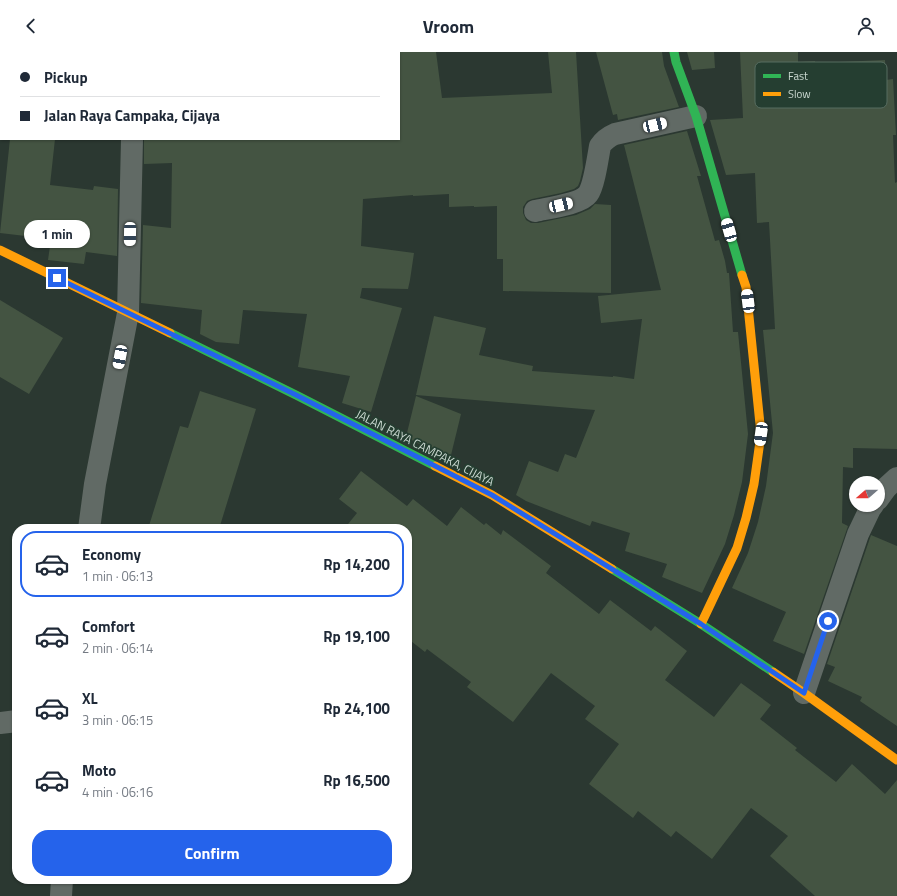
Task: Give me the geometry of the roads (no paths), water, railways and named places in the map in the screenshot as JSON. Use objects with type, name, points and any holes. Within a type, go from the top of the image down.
[{"type":"main road","points":[[674,52],[676,62],[696,116],[746,287],[761,434],[754,484],[737,548],[701,624]]},
{"type":"main road","name":"JALAN RAYA CAMPAKA, CIJAYA","points":[[0,250],[296,395],[492,495],[701,624],[804,693],[897,760]]},
{"type":"street","points":[[535,211],[574,202],[587,195],[591,188],[600,146],[609,136],[696,116]]},
{"type":"street","points":[[90,524],[95,484],[128,313],[132,140]]},
{"type":"street","points":[[885,489],[897,478]]},
{"type":"street","points":[[804,693],[858,534],[869,512]]},
{"type":"street","points":[[0,723],[12,722]]},
{"type":"street","points":[[61,896],[62,884]]}]
